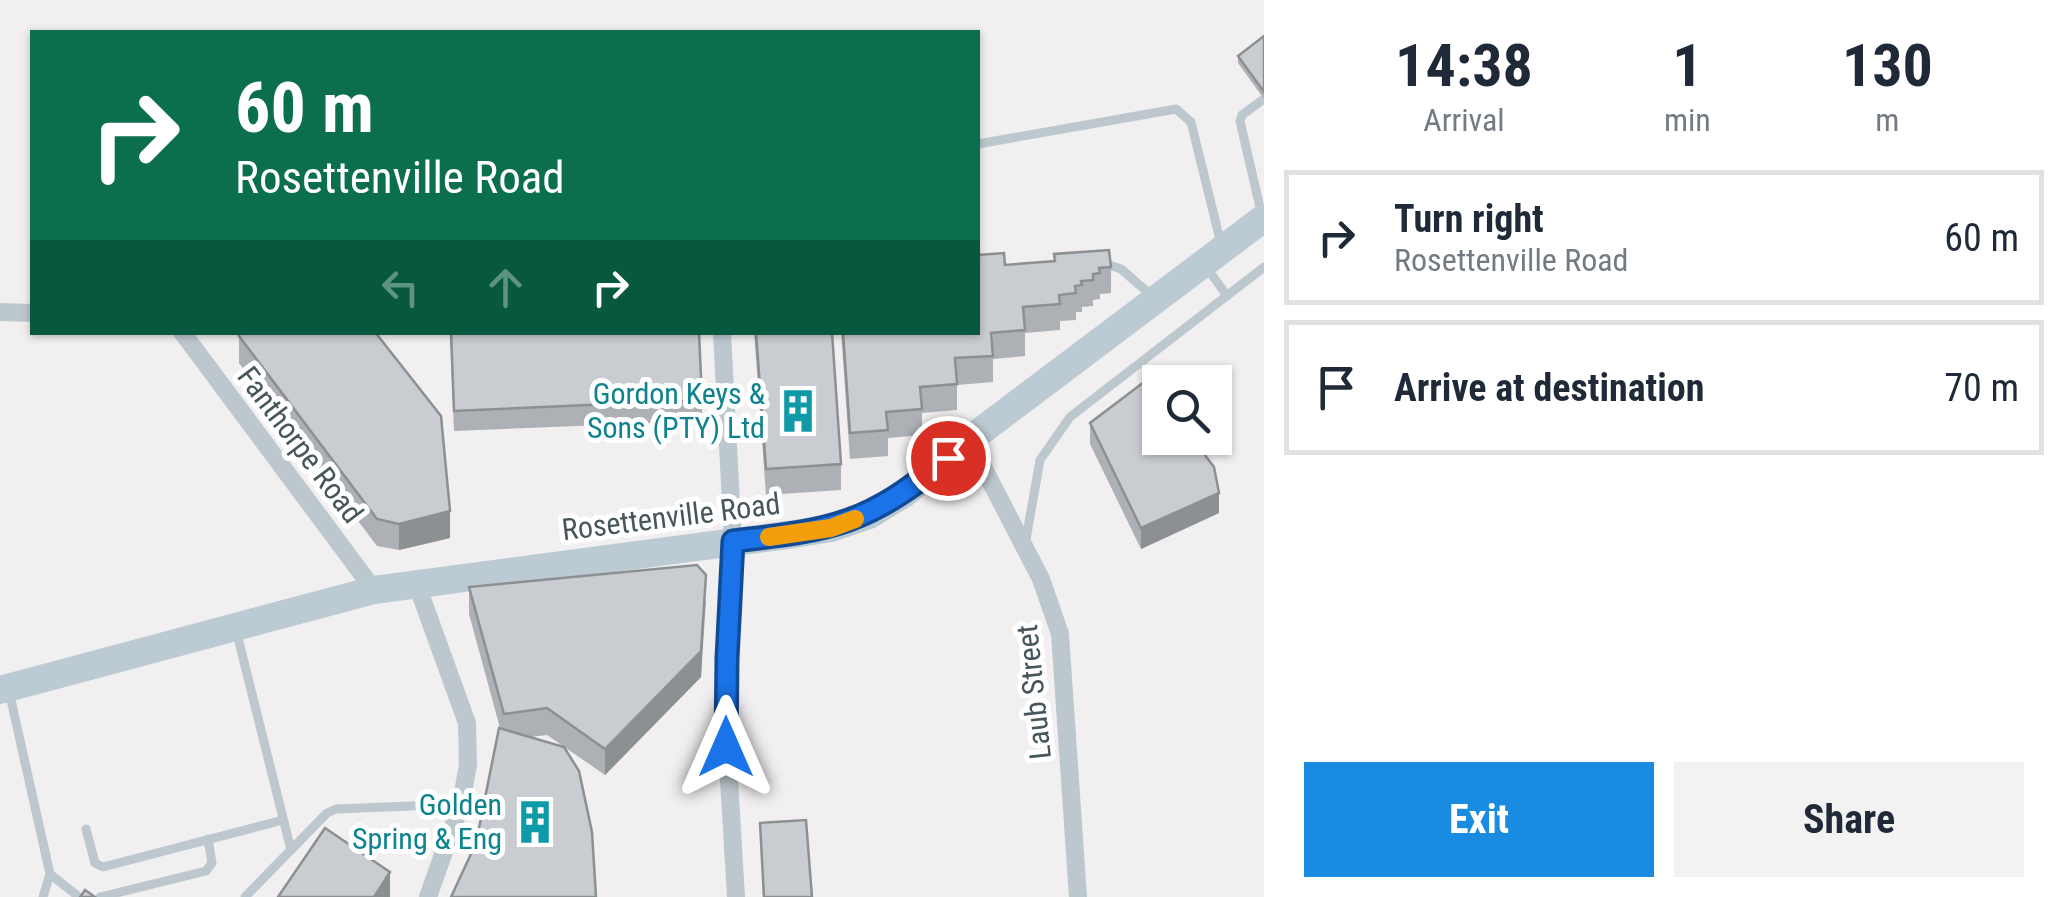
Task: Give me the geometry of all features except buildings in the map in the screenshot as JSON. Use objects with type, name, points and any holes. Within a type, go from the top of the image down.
[{"type":"main road","name":"Rosettenville Road","points":[[4,689],[374,590],[831,528],[868,515],[905,493],[969,440],[1263,219]]},
{"type":"street","points":[[0,312],[30,313]]},
{"type":"street","name":"Fanthorpe Road","points":[[184,335],[374,590]]},
{"type":"street","points":[[722,335],[733,541],[726,747],[736,897]]},
{"type":"street","name":"Laub Street","points":[[969,440],[1052,604],[1060,634],[1078,897]]},
{"type":"street","points":[[416,582],[468,723],[468,766],[461,804],[428,897]]},
{"type":"lane","points":[[1263,219],[1240,122],[1264,99]]},
{"type":"lane","points":[[980,144],[1166,110],[1184,112],[1191,122],[1213,257],[1227,296]]},
{"type":"lane","points":[[1087,264],[1105,263],[1122,269],[1157,300]]},
{"type":"lane","points":[[1025,548],[1040,460],[1070,417],[1264,267]]},
{"type":"lane","points":[[235,627],[291,850]]},
{"type":"lane","points":[[4,689],[50,874],[43,897]]},
{"type":"lane","points":[[245,897],[336,809],[461,804]]},
{"type":"lane","points":[[86,829],[95,863],[103,867],[283,820]]},
{"type":"lane","points":[[100,897],[206,871],[212,863],[208,840]]},
{"type":"lane","points":[[50,874],[80,897]]},
{"type":"slow traffic","points":[[769,537],[831,528],[855,519]]},
{"type":"place","name":"Gordon Keys & Sons (PTY) Ltd","points":[[798,411]]},
{"type":"place","name":"Golden Spring & Eng","points":[[535,822]]},
{"type":"route","points":[[726,747],[733,541],[831,528],[868,515],[905,493],[948,458]]}]
